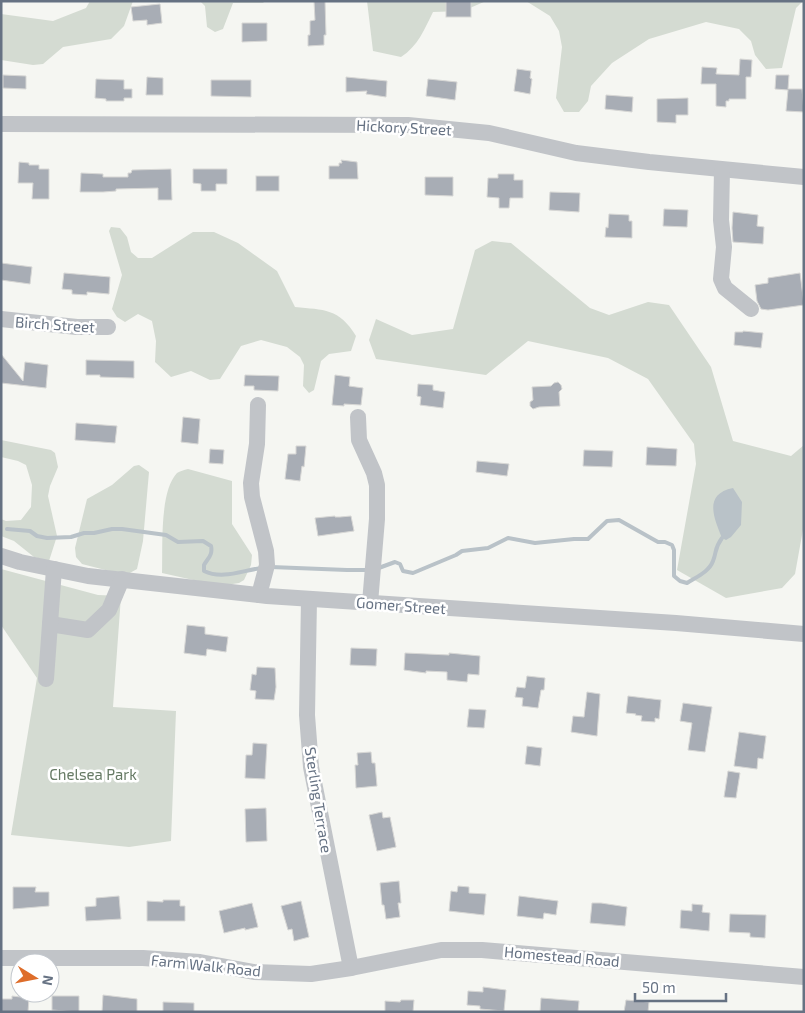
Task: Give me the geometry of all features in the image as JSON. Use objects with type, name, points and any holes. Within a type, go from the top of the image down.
[{"type":"street","name":"Hickory Street","points":[[1,124],[408,125],[488,133],[576,153],[722,170],[804,177]]},
{"type":"street","points":[[722,170],[720,220],[724,247],[722,279],[725,288],[751,309]]},
{"type":"street","name":"Birch Street","points":[[1,320],[78,327],[108,327]]},
{"type":"street","points":[[258,405],[257,444],[251,484],[253,506],[266,551],[267,565],[259,595]]},
{"type":"street","points":[[358,417],[359,440],[374,473],[377,485],[377,519],[370,603]]},
{"type":"street","name":"Gomer Street","points":[[1,556],[20,562],[88,576],[259,595],[676,623],[804,634]]},
{"type":"street","points":[[46,679],[54,569]]},
{"type":"street","points":[[50,624],[88,630],[109,610],[122,580]]},
{"type":"street","name":"Sterling Terrace","points":[[309,599],[308,715],[311,767],[351,968]]},
{"type":"street","name":"Homestead Road","points":[[351,968],[441,950],[482,950],[804,977]]},
{"type":"street","name":"Farm Walk Road","points":[[1,958],[143,958],[200,962],[254,972],[311,974],[351,968]]},
{"type":"green space","points":[[90,1],[133,1],[124,26],[111,39],[63,47],[43,64],[33,65],[1,60],[1,14],[53,21],[86,8]]},
{"type":"green space","points":[[200,1],[265,1],[263,3],[233,3],[223,29],[215,32],[207,27],[205,6]]},
{"type":"green space","points":[[367,1],[486,1],[463,11],[433,12],[416,43],[401,57],[373,51]]},
{"type":"green space","points":[[526,1],[803,1],[796,8],[782,68],[766,69],[755,55],[751,41],[739,29],[706,22],[649,39],[612,63],[591,86],[588,101],[579,112],[564,112],[556,98],[562,47],[559,31],[550,16]]},
{"type":"green space","points":[[111,227],[120,228],[127,237],[131,252],[138,258],[152,258],[193,232],[214,232],[238,243],[277,271],[295,307],[323,310],[337,315],[343,320],[356,336],[351,351],[329,354],[321,361],[314,390],[309,393],[303,386],[304,365],[300,357],[287,347],[261,340],[241,346],[220,379],[210,380],[191,371],[171,377],[155,362],[156,341],[152,321],[138,314],[125,322],[117,317],[112,309],[122,275],[109,231]]},
{"type":"green space","points":[[492,241],[511,243],[590,308],[609,315],[648,302],[669,305],[711,367],[733,441],[791,456],[804,445],[804,524],[795,574],[782,588],[726,598],[677,570],[696,464],[694,444],[648,379],[608,358],[528,341],[486,375],[376,359],[369,340],[376,319],[412,335],[453,329],[475,250]]},
{"type":"green space","points":[[1,440],[51,450],[55,453],[58,467],[48,496],[57,536],[49,561],[34,557],[14,541],[1,536],[1,519],[6,521],[21,520],[31,507],[32,485],[26,465],[1,457]]},
{"type":"green space","points":[[139,465],[149,472],[143,541],[137,569],[128,574],[121,574],[82,564],[76,557],[75,548],[87,499],[112,485],[134,466]]},
{"type":"green space","points":[[188,469],[232,481],[232,524],[252,555],[251,565],[244,580],[239,583],[220,586],[162,573],[163,521],[167,493],[177,473]]},
{"type":"green space","name":"Chelsea Park","points":[[1,569],[98,595],[121,596],[113,707],[176,711],[171,841],[129,847],[11,835],[37,678],[1,625]]},
{"type":"shaded area","points":[[733,488],[742,502],[741,525],[726,540],[722,538],[713,508],[714,501],[718,496],[724,491]]},
{"type":"building","points":[[314,1],[325,1],[326,35],[324,35],[324,45],[308,46],[310,21],[315,20]]},
{"type":"building","points":[[446,1],[471,1],[471,17],[446,17]]},
{"type":"building","points":[[160,4],[162,23],[147,25],[147,20],[133,21],[131,7]]},
{"type":"building","points":[[242,23],[267,23],[267,41],[242,42]]},
{"type":"building","points":[[740,59],[752,60],[751,77],[746,77],[746,99],[729,99],[729,101],[726,101],[726,107],[716,106],[716,84],[701,84],[702,67],[717,68],[716,74],[739,75]]},
{"type":"building","points":[[517,69],[531,71],[530,94],[514,91]]},
{"type":"building","points":[[3,75],[26,76],[26,89],[3,88]]},
{"type":"building","points":[[776,75],[789,75],[788,89],[802,89],[804,112],[786,111],[788,90],[775,89]]},
{"type":"building","points":[[147,77],[163,78],[163,95],[146,95]]},
{"type":"building","points":[[346,77],[387,81],[386,97],[366,94],[367,91],[346,92]]},
{"type":"building","points":[[96,79],[124,80],[124,89],[132,89],[132,98],[124,98],[124,101],[106,101],[106,99],[95,98]]},
{"type":"building","points":[[428,79],[457,82],[455,100],[426,96]]},
{"type":"building","points":[[211,80],[251,80],[251,97],[211,96]]},
{"type":"building","points":[[606,95],[633,97],[632,112],[605,109]]},
{"type":"building","points":[[688,98],[688,115],[676,115],[676,123],[657,122],[657,99]]},
{"type":"building","points":[[341,160],[357,162],[358,179],[329,179],[329,166],[339,166],[339,163],[342,163]]},
{"type":"building","points":[[19,162],[39,165],[39,169],[49,169],[49,199],[32,199],[33,183],[18,183]]},
{"type":"building","points":[[171,169],[172,200],[158,200],[158,188],[80,192],[81,173],[103,174],[103,177],[128,177],[128,173],[131,173],[132,170]]},
{"type":"building","points":[[193,169],[227,169],[227,184],[216,184],[216,191],[201,191],[201,184],[193,183]]},
{"type":"building","points":[[498,174],[514,174],[514,180],[523,180],[523,198],[510,198],[509,208],[499,208],[499,198],[487,197],[488,178],[498,178]]},
{"type":"building","points":[[256,176],[279,176],[279,191],[256,191]]},
{"type":"building","points":[[425,177],[453,177],[453,196],[425,195]]},
{"type":"building","points":[[550,192],[580,193],[579,212],[549,210]]},
{"type":"building","points":[[664,209],[688,210],[687,227],[663,226]]},
{"type":"building","points":[[733,212],[758,215],[757,226],[764,227],[763,244],[733,242]]},
{"type":"building","points":[[609,214],[629,215],[629,221],[632,221],[632,238],[605,237]]},
{"type":"building","points":[[1,263],[32,267],[30,284],[1,280]]},
{"type":"building","points":[[64,273],[110,277],[109,294],[87,292],[87,295],[72,294],[72,290],[62,289]]},
{"type":"building","points":[[800,273],[804,305],[768,310],[761,309],[757,301],[755,285],[768,283],[768,278]]},
{"type":"building","points":[[735,332],[763,333],[761,348],[734,345]]},
{"type":"building","points":[[1,354],[23,381],[25,362],[48,365],[46,388],[1,383]]},
{"type":"building","points":[[86,360],[134,361],[134,378],[86,375]]},
{"type":"building","points":[[245,375],[279,376],[278,391],[254,390],[254,386],[244,386]]},
{"type":"building","points":[[335,375],[350,377],[349,386],[363,388],[361,405],[332,405]]},
{"type":"building","points":[[558,382],[562,389],[559,392],[560,406],[533,409],[530,406],[530,402],[533,400],[532,387],[551,386]]},
{"type":"building","points":[[418,384],[433,385],[433,390],[445,392],[443,408],[420,405],[421,397],[417,396]]},
{"type":"building","points":[[183,417],[200,419],[198,444],[181,442]]},
{"type":"building","points":[[76,423],[117,426],[115,443],[75,440]]},
{"type":"building","points":[[296,446],[306,446],[304,467],[302,466],[300,481],[285,479],[288,454],[296,454]]},
{"type":"building","points":[[647,447],[677,449],[676,466],[646,465]]},
{"type":"building","points":[[210,449],[224,450],[223,464],[209,463]]},
{"type":"building","points":[[584,450],[613,451],[612,467],[583,466]]},
{"type":"building","points":[[477,461],[509,464],[507,476],[476,472]]},
{"type":"building","points":[[351,516],[354,531],[318,536],[315,518]]},
{"type":"building","points":[[187,625],[205,627],[205,634],[228,637],[226,652],[207,649],[206,656],[184,653]]},
{"type":"building","points":[[351,648],[377,649],[376,666],[350,665]]},
{"type":"building","points":[[405,653],[449,655],[449,653],[480,656],[479,675],[468,674],[467,682],[447,680],[447,672],[426,671],[426,673],[404,670]]},
{"type":"building","points":[[257,667],[275,668],[276,687],[274,700],[255,699],[256,691],[250,690],[252,674],[256,675]]},
{"type":"building","points":[[527,676],[545,678],[544,690],[541,690],[538,708],[522,706],[523,698],[515,697],[517,687],[525,688]]},
{"type":"building","points":[[587,692],[600,694],[597,736],[571,732],[573,716],[584,717]]},
{"type":"building","points":[[628,696],[661,700],[659,719],[655,718],[655,722],[641,721],[642,716],[626,713]]},
{"type":"building","points":[[683,703],[712,707],[705,752],[688,750],[692,723],[680,721]]},
{"type":"building","points":[[469,709],[486,710],[484,728],[467,727]]},
{"type":"building","points":[[739,732],[766,736],[763,759],[758,758],[757,769],[734,766]]},
{"type":"building","points":[[253,743],[267,744],[265,779],[245,778],[246,755],[252,755]]},
{"type":"building","points":[[527,746],[542,748],[540,766],[525,764]]},
{"type":"building","points":[[371,752],[372,763],[375,763],[377,786],[356,788],[355,765],[358,765],[357,753]]},
{"type":"building","points":[[728,771],[740,773],[736,798],[724,797]]},
{"type":"building","points":[[266,808],[267,841],[246,842],[245,809]]},
{"type":"building","points":[[382,812],[383,818],[390,817],[396,847],[377,851],[369,815]]},
{"type":"building","points":[[399,881],[401,903],[398,903],[400,917],[386,919],[384,905],[382,905],[380,883]]},
{"type":"building","points":[[458,886],[469,887],[469,893],[486,894],[484,915],[449,911],[451,891],[457,892]]},
{"type":"building","points":[[13,887],[36,887],[35,892],[49,892],[49,906],[13,909]]},
{"type":"building","points":[[119,896],[121,919],[86,921],[85,907],[96,906],[96,898]]},
{"type":"building","points":[[519,896],[558,901],[556,915],[544,913],[543,919],[517,916]]},
{"type":"building","points":[[163,900],[180,900],[180,906],[185,906],[185,921],[147,921],[147,901],[163,902]]},
{"type":"building","points":[[301,901],[309,937],[294,941],[292,929],[288,930],[281,906]]},
{"type":"building","points":[[252,903],[258,927],[224,933],[219,911]]},
{"type":"building","points":[[592,903],[627,907],[625,926],[590,923]]},
{"type":"building","points":[[692,904],[703,905],[702,912],[710,913],[709,931],[680,928],[681,910],[692,911]]},
{"type":"building","points":[[730,914],[766,915],[765,938],[750,937],[750,933],[729,932]]},
{"type":"building","points":[[483,987],[506,990],[504,1011],[480,1009],[480,1006],[467,1005],[468,991],[483,992]]},
{"type":"building","points":[[103,995],[137,999],[137,1012],[102,1012]]},
{"type":"building","points":[[60,996],[79,996],[79,1012],[52,1010],[52,1003],[60,1003]]},
{"type":"building","points":[[541,998],[579,1001],[578,1012],[540,1012]]},
{"type":"building","points":[[1,999],[10,999],[10,1003],[29,1003],[28,1012],[1,1012]]},
{"type":"building","points":[[401,1000],[414,1000],[413,1012],[385,1012],[385,1001],[400,1002]]},
{"type":"building","points":[[626,1000],[649,1002],[648,1012],[624,1012]]},
{"type":"building","points":[[163,1002],[194,1003],[194,1012],[163,1012]]},
{"type":"waterway","points":[[376,569],[395,562],[400,564],[403,571],[413,573],[462,551],[488,548],[508,538],[535,543],[588,539],[607,521],[619,520],[658,542],[672,545],[674,550],[674,576],[680,581],[687,583],[709,568],[722,538]]},
{"type":"waterway","points":[[7,529],[30,531],[37,536],[47,538],[71,537],[112,529],[166,535],[178,542],[203,541],[211,546],[211,554],[204,565],[204,571],[211,574],[226,575],[262,568]]},
{"type":"waterway","points":[[271,567],[369,570]]}]
